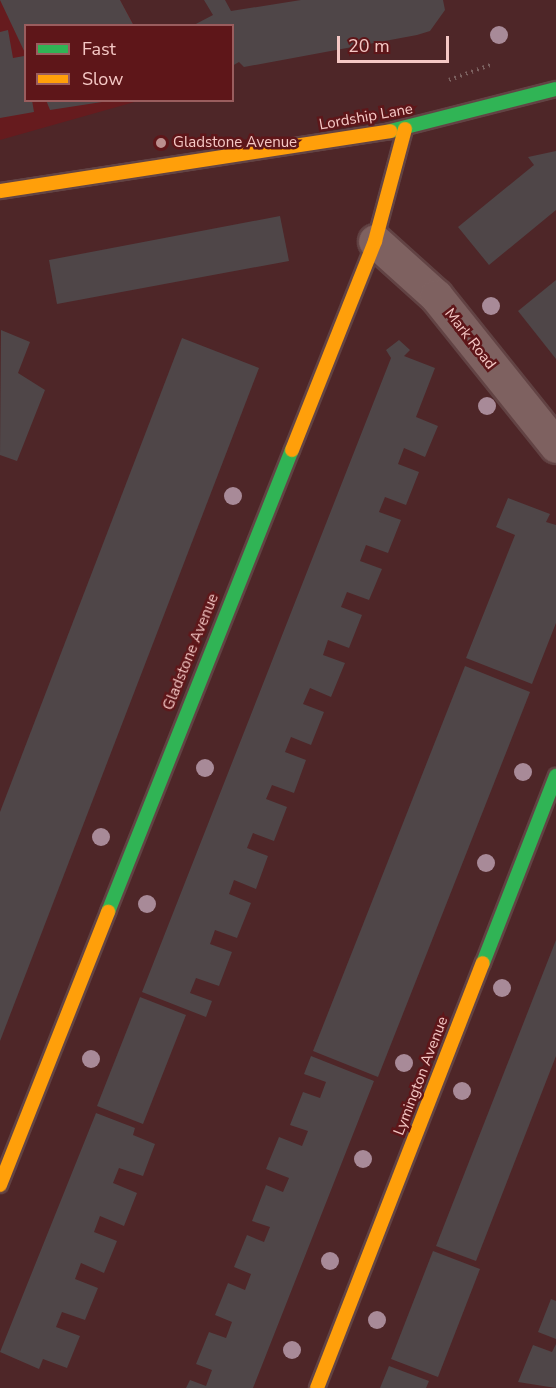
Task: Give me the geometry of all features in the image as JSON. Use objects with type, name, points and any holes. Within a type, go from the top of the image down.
[{"type":"street","name":"Lordship Lane","points":[[1,192],[405,129],[556,89]]},
{"type":"street","name":"Gladstone Avenue","points":[[0,1185],[375,241],[405,129]]},
{"type":"street","name":"Mark Road","points":[[375,241],[436,296],[556,446]]},
{"type":"street","name":"Lymington Avenue","points":[[317,1388],[556,776]]},
{"type":"path","points":[[464,72],[493,64]]},
{"type":"shaded area","points":[[0,0],[120,0],[133,24],[24,24],[24,102],[134,102],[0,140]]},
{"type":"building","points":[[0,0],[120,0],[133,24],[24,24],[24,51]]},
{"type":"building","points":[[204,0],[225,0],[231,11],[301,0],[443,0],[445,10],[430,31],[417,35],[244,67],[239,62],[234,65],[234,24],[196,24],[213,15]]},
{"type":"building","points":[[8,30],[13,58],[24,56],[24,102],[32,102],[34,112],[0,118],[0,32]]},
{"type":"building","points":[[47,102],[102,102],[50,110]]},
{"type":"building","points":[[556,151],[556,210],[489,265],[458,227],[534,165],[528,157]]},
{"type":"building","points":[[280,216],[289,261],[57,304],[49,260]]},
{"type":"building","points":[[556,280],[556,359],[518,311]]},
{"type":"building","points":[[1,330],[30,342],[18,373],[45,390],[17,461],[0,455]]},
{"type":"building","points":[[182,338],[259,368],[0,1041],[0,812]]},
{"type":"building","points":[[399,340],[410,350],[404,356],[435,368],[416,417],[438,426],[425,457],[404,448],[398,464],[419,472],[406,505],[385,497],[379,512],[401,520],[388,553],[366,545],[360,561],[382,569],[369,600],[347,592],[341,607],[362,615],[349,648],[328,640],[323,655],[345,663],[331,697],[310,688],[303,704],[324,712],[311,745],[291,737],[285,752],[306,760],[294,793],[272,785],[266,799],[287,807],[274,841],[253,833],[247,848],[268,856],[256,889],[234,880],[229,894],[251,903],[237,938],[215,930],[210,944],[232,952],[219,986],[196,978],[190,993],[212,1001],[206,1017],[142,992],[391,358],[386,350]]},
{"type":"building","points":[[508,498],[550,514],[546,522],[556,525],[556,623],[532,684],[466,658],[515,535],[496,527]]},
{"type":"building","points":[[465,666],[530,692],[378,1077],[313,1051]]},
{"type":"building","points":[[556,940],[556,1056],[476,1261],[436,1246]]},
{"type":"building","points":[[140,997],[186,1015],[143,1124],[97,1106]]},
{"type":"building","points":[[311,1056],[374,1081],[253,1388],[186,1388],[190,1380],[206,1386],[212,1370],[196,1364],[209,1332],[226,1338],[232,1322],[215,1315],[228,1283],[245,1290],[251,1274],[234,1267],[247,1235],[264,1242],[270,1227],[252,1221],[266,1185],[283,1192],[289,1178],[266,1169],[279,1137],[302,1146],[308,1131],[290,1125],[303,1092],[320,1098],[326,1082],[304,1074]]},
{"type":"building","points":[[96,1113],[135,1128],[133,1135],[155,1144],[143,1176],[119,1168],[113,1183],[137,1193],[124,1226],[100,1216],[94,1232],[117,1241],[104,1273],[81,1263],[75,1279],[98,1288],[85,1320],[62,1312],[56,1327],[80,1336],[67,1368],[43,1359],[39,1369],[0,1352]]},
{"type":"building","points":[[433,1251],[480,1269],[438,1377],[391,1359]]},
{"type":"building","points":[[551,1299],[556,1301],[556,1339],[538,1332]]},
{"type":"building","points":[[556,1344],[556,1388],[518,1382],[533,1345],[552,1352]]},
{"type":"building","points":[[389,1366],[429,1381],[426,1388],[380,1388]]},
{"type":"traffic: fast","points":[[390,131],[556,89]]},
{"type":"traffic: fast","points":[[108,912],[292,450]]},
{"type":"traffic: fast","points":[[483,963],[556,776]]},
{"type":"traffic: slow","points":[[292,450],[375,241],[405,129]]},
{"type":"traffic: slow","points":[[0,191],[390,131]]},
{"type":"traffic: slow","points":[[0,1185],[108,912]]},
{"type":"traffic: slow","points":[[317,1388],[483,963]]},
{"type":"place","name":"Gladstone Avenue","points":[[161,143]]}]
